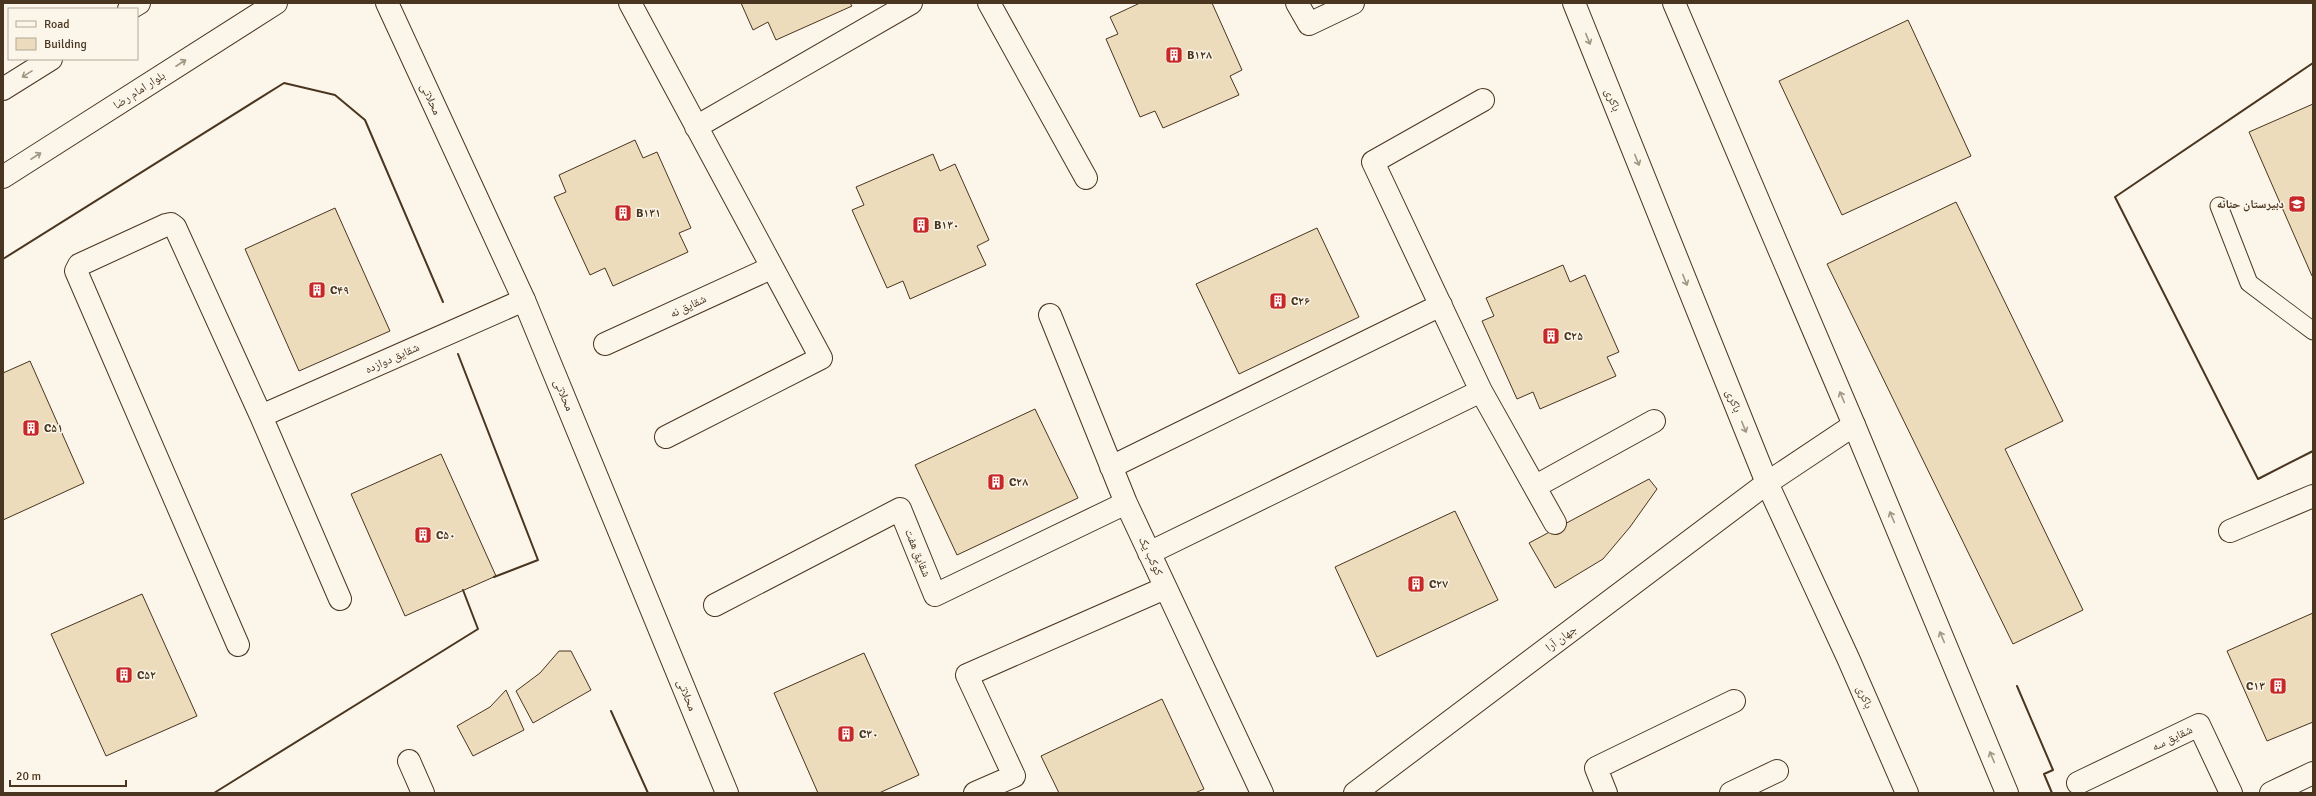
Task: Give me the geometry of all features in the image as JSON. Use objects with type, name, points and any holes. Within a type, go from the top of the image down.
[{"type":"street","name":"بلوار امام رضا","points":[[3,177],[276,3]]},
{"type":"street","name":"محلاتی","points":[[387,3],[524,300],[727,793]]},
{"type":"street","points":[[630,3],[771,268],[821,358],[666,437]]},
{"type":"street","points":[[696,127],[911,3]]},
{"type":"street","points":[[989,3],[1086,178]]},
{"type":"street","points":[[1297,3],[1309,24],[1353,3]]},
{"type":"street","name":"باکری","points":[[1574,3],[1767,483],[1848,658],[1907,793]]},
{"type":"street","points":[[1674,3],[1854,425],[2007,793]]},
{"type":"street","points":[[3,89],[49,60]]},
{"type":"street","points":[[1483,100],[1373,162],[1481,391],[1536,486],[1555,523]]},
{"type":"street","points":[[238,645],[76,271],[79,265],[166,225],[170,224],[175,227],[261,416],[340,599]]},
{"type":"street","name":"شقایق نه","points":[[605,344],[771,268]]},
{"type":"street","name":"شقایق دوازده","points":[[261,416],[524,300]]},
{"type":"street","points":[[1111,467],[1441,306]]},
{"type":"street","name":"کوکب یک","points":[[1050,314],[1126,504],[1262,793]]},
{"type":"street","points":[[1149,553],[1481,391]]},
{"type":"street","points":[[1536,486],[1654,421]]},
{"type":"street","name":"جهان آرا","points":[[1355,793],[1767,483],[1854,425]]},
{"type":"street","points":[[2230,531],[2313,496]]},
{"type":"street","name":"شقایق هفت","points":[[715,605],[900,509],[934,595],[1126,504]]},
{"type":"street","points":[[975,793],[1014,776],[967,674],[1165,588]]},
{"type":"street","points":[[1606,793],[1596,768],[1734,700]]},
{"type":"street","name":"شقایق سه","points":[[2078,784],[2199,725],[2231,793]]},
{"type":"street","points":[[409,761],[423,793]]},
{"type":"street","points":[[1731,793],[1776,771]]},
{"type":"street","points":[[2271,793],[2313,773]]},
{"type":"lane","points":[[2219,206],[2249,283],[2313,332]]},
{"type":"building","points":[[741,3],[850,3],[852,6],[776,40],[768,22],[753,30]]},
{"type":"building","name":"B۱۲۸","points":[[1140,3],[1212,3],[1242,70],[1230,76],[1239,95],[1163,128],[1155,111],[1140,117],[1106,39],[1118,34],[1110,17]]},
{"type":"building","points":[[1908,20],[1971,156],[1842,215],[1779,81]]},
{"type":"building","name":"دبیرستان حنانه","points":[[2313,104],[2313,276],[2312,276],[2249,132]]},
{"type":"building","name":"B۱۳۱","points":[[635,140],[643,158],[657,152],[691,228],[679,233],[688,252],[613,286],[605,268],[590,275],[554,197],[566,192],[559,175]]},
{"type":"building","name":"B۱۳۰","points":[[933,154],[940,171],[955,164],[989,240],[977,246],[986,265],[910,299],[903,281],[887,288],[852,210],[864,205],[856,187]]},
{"type":"building","points":[[1956,202],[2063,421],[2005,449],[2083,610],[2013,644],[1827,264]]},
{"type":"building","name":"C۴۹","points":[[335,208],[390,331],[299,371],[245,249]]},
{"type":"building","name":"C۲۶","points":[[1317,228],[1359,317],[1239,374],[1196,284]]},
{"type":"building","name":"C۲۵","points":[[1563,265],[1570,282],[1585,275],[1619,352],[1607,357],[1616,376],[1540,409],[1533,392],[1517,399],[1482,321],[1494,316],[1486,298]]},
{"type":"building","name":"C۵۱","points":[[30,361],[84,483],[3,520],[3,373]]},
{"type":"building","name":"C۲۸","points":[[1035,409],[1078,498],[957,555],[915,465]]},
{"type":"building","name":"C۵۰","points":[[441,454],[496,576],[405,616],[351,494]]},
{"type":"building","points":[[1649,479],[1657,489],[1630,527],[1603,559],[1555,588],[1529,543]]},
{"type":"building","name":"C۲۷","points":[[1455,511],[1498,600],[1377,657],[1335,567]]},
{"type":"building","name":"C۵۲","points":[[142,594],[197,716],[106,756],[51,634]]},
{"type":"building","name":"C۱۳","points":[[2313,613],[2313,722],[2267,741],[2227,651]]},
{"type":"building","points":[[559,651],[571,651],[591,690],[533,723],[516,691],[540,673]]},
{"type":"building","name":"C۳۰","points":[[864,653],[919,775],[879,793],[818,793],[774,693]]},
{"type":"building","points":[[506,690],[524,730],[473,756],[457,726],[490,707]]},
{"type":"building","points":[[1162,699],[1204,789],[1195,793],[1059,793],[1041,756]]},
{"type":"wall","points":[[2313,63],[2115,197],[2258,479],[2313,451]]},
{"type":"wall","points":[[3,259],[284,83],[335,95],[365,120],[443,302]]},
{"type":"wall","points":[[458,354],[538,560],[494,577]]},
{"type":"wall","points":[[214,793],[478,629],[463,590]]},
{"type":"wall","points":[[2017,686],[2053,770],[2044,774],[2052,793]]},
{"type":"wall","points":[[611,711],[648,793]]},
{"type":"place","name":"B۱۲۸","points":[[1174,55]]},
{"type":"place","name":"دبیرستان حنانه","points":[[2297,204]]},
{"type":"place","name":"B۱۳۱","points":[[623,213]]},
{"type":"place","name":"B۱۳۰","points":[[921,225]]},
{"type":"place","name":"C۴۹","points":[[317,290]]},
{"type":"place","name":"C۲۶","points":[[1278,301]]},
{"type":"place","name":"C۲۵","points":[[1551,336]]},
{"type":"place","name":"C۵۱","points":[[31,428]]},
{"type":"place","name":"C۲۸","points":[[996,482]]},
{"type":"place","name":"C۵۰","points":[[423,535]]},
{"type":"place","name":"C۲۷","points":[[1416,584]]},
{"type":"place","name":"C۵۲","points":[[124,675]]},
{"type":"place","name":"C۱۳","points":[[2278,686]]},
{"type":"place","name":"C۳۰","points":[[846,734]]}]
